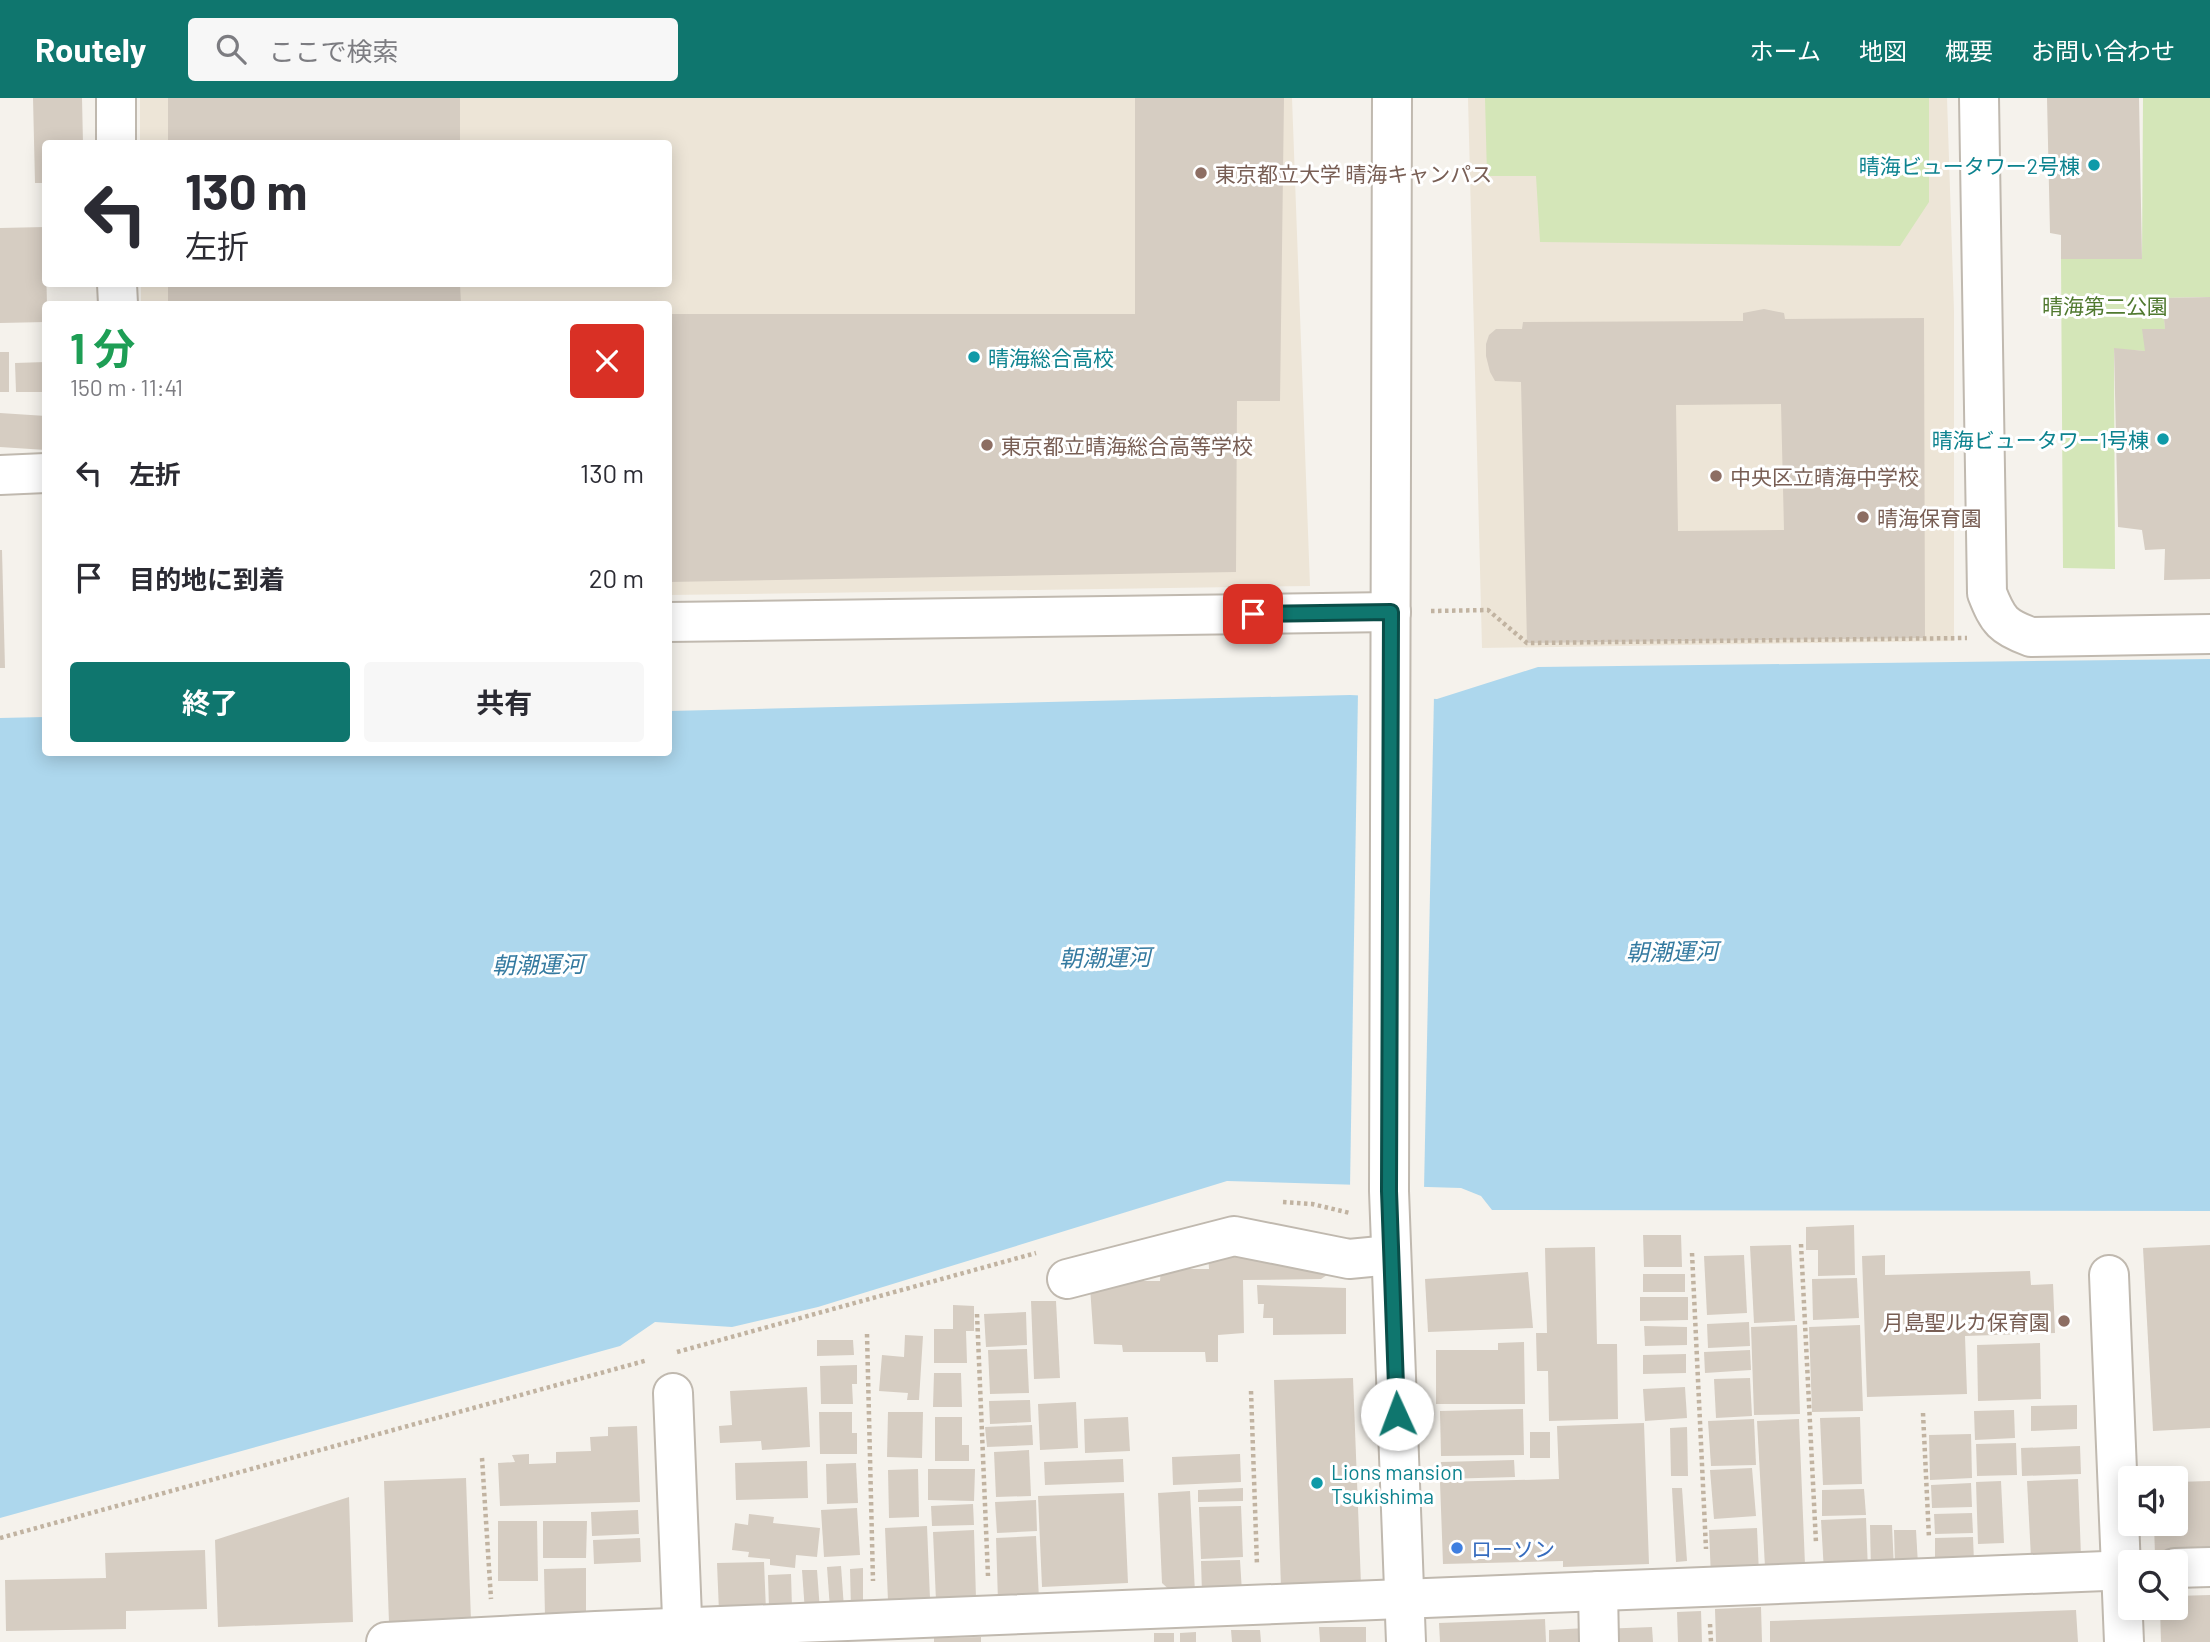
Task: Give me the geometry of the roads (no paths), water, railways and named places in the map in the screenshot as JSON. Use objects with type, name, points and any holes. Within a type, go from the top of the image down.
[{"type":"street","points":[[116,98],[116,140]]},
{"type":"street","points":[[1392,98],[1389,1191],[1406,1642]]},
{"type":"street","points":[[1979,98],[1987,593],[1996,617],[2011,630],[2031,637],[2210,634]]},
{"type":"street","points":[[0,475],[42,473]]},
{"type":"street","points":[[672,622],[1391,612]]},
{"type":"street","points":[[1067,1279],[1234,1236],[1349,1259],[1391,1255]]},
{"type":"street","points":[[2109,1275],[2124,1550]]},
{"type":"street","points":[[673,1393],[683,1635]]},
{"type":"street","points":[[2188,1568],[2210,1567]]},
{"type":"street","points":[[386,1642],[493,1635],[683,1635],[874,1620],[2118,1570]]},
{"type":"street","points":[[1598,1591],[1599,1642]]},
{"type":"street","points":[[2124,1620],[2124,1642]]},
{"type":"water","name":"朝潮運河","points":[[2210,659],[2210,1211],[1492,1210],[1481,1196],[1461,1188],[1227,1181],[818,1307],[732,1327],[655,1322],[620,1346],[0,1518],[0,718],[42,717],[42,756],[672,756],[672,711],[1350,695],[1437,699],[1538,667]]},
{"type":"place","name":"晴海ビュータワー2号棟","points":[[2094,165]]},
{"type":"place","name":"東京都立大学 晴海キャンパス","points":[[1201,173]]},
{"type":"place","name":"晴海総合高校","points":[[974,357]]},
{"type":"place","name":"晴海ビュータワー1号棟","points":[[2163,439]]},
{"type":"place","name":"東京都立晴海総合高等学校","points":[[987,445]]},
{"type":"place","name":"中央区立晴海中学校","points":[[1716,476]]},
{"type":"place","name":"晴海保育園","points":[[1863,517]]},
{"type":"place","name":"月島聖ルカ保育園","points":[[2064,1321]]},
{"type":"place","name":"Lions mansion Tsukishima","points":[[1317,1483]]},
{"type":"place","name":"ローソン","points":[[1457,1548]]},
{"type":"park label","name":"晴海第二公園","points":[[2105,305]]}]
